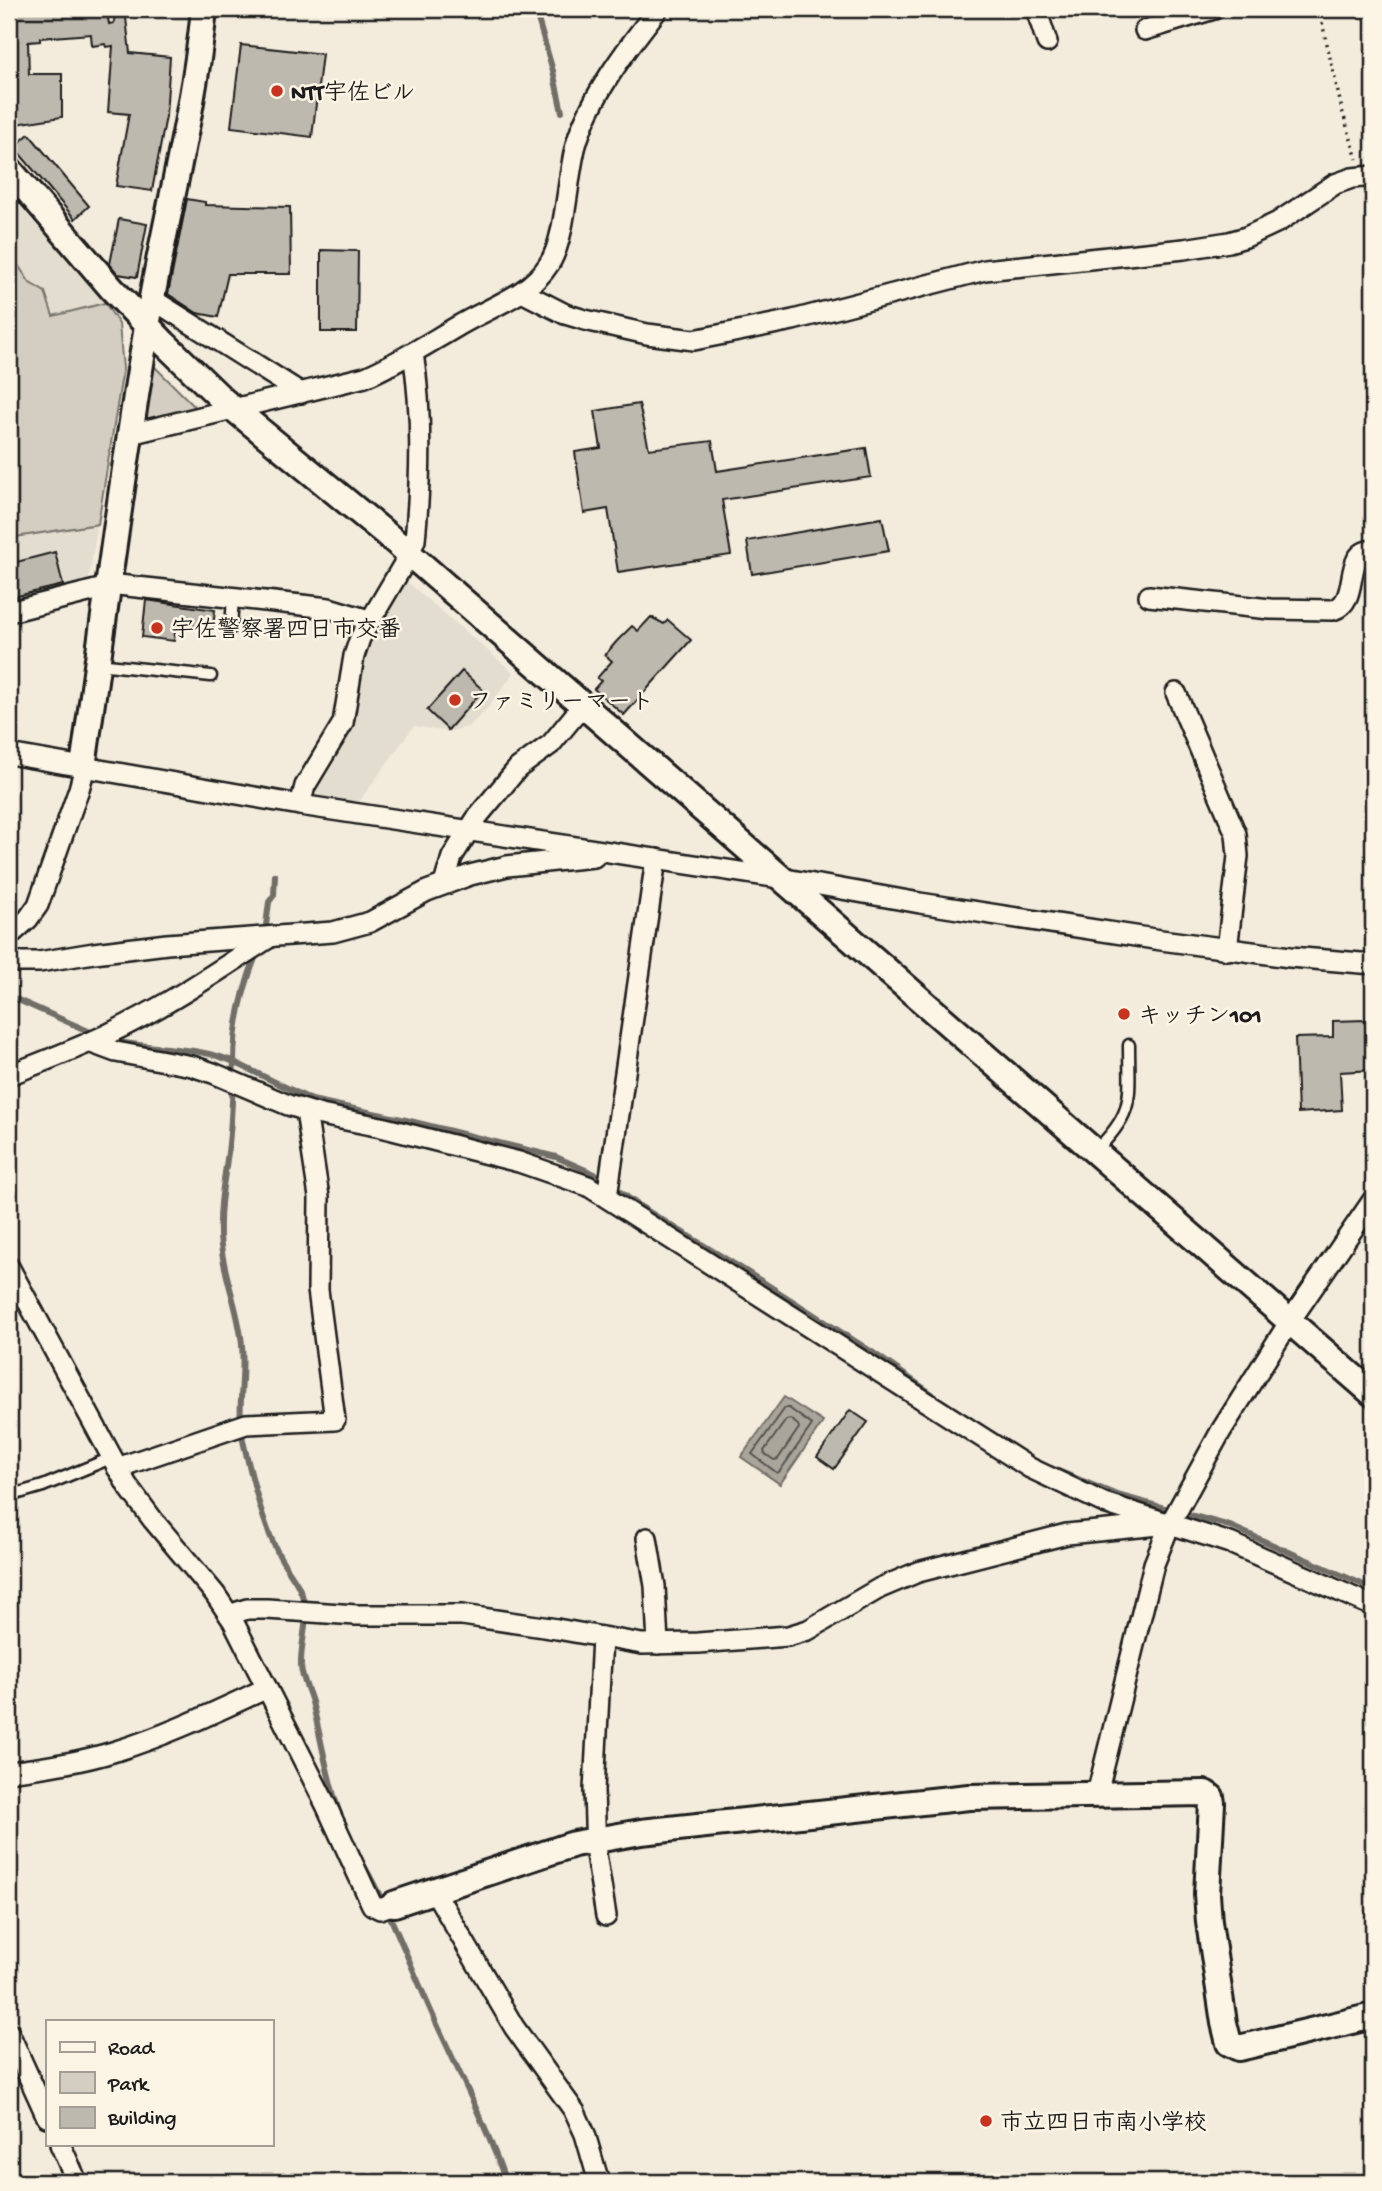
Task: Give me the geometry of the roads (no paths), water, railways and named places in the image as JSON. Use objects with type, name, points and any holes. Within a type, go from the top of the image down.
[{"type":"street","points":[[9,936],[28,919],[38,905],[76,799],[84,767],[147,326],[188,120],[204,9]]},
{"type":"street","points":[[130,434],[365,377],[413,354],[460,324],[522,292],[542,275],[553,259],[573,155],[583,126],[602,89],[658,9]]},
{"type":"street","points":[[1036,9],[1047,42]]},
{"type":"street","points":[[1145,30],[1214,9]]},
{"type":"street","points":[[9,169],[56,227],[147,326],[233,409],[409,555],[583,705],[1373,1394]]},
{"type":"street","points":[[522,292],[565,314],[585,320],[660,336],[694,340],[793,320],[985,270],[1184,250],[1229,242],[1278,222],[1335,184],[1367,177]]},
{"type":"street","points":[[152,299],[301,393]]},
{"type":"street","points":[[300,805],[305,786],[343,723],[356,648],[415,540],[421,432],[413,354]]},
{"type":"street","points":[[1149,596],[1270,609],[1333,610],[1349,597],[1358,557],[1364,551],[1373,550]]},
{"type":"street","points":[[9,611],[108,586],[338,609],[369,620]]},
{"type":"street","points":[[1176,693],[1236,834],[1238,856],[1227,950]]},
{"type":"street","points":[[444,884],[452,857],[467,830],[518,768],[551,744],[583,705]]},
{"type":"street","points":[[9,754],[300,805],[780,878],[920,903],[1227,950],[1373,964]]},
{"type":"street","points":[[9,962],[39,962],[167,944],[333,932],[359,927],[444,884],[507,866],[623,854]]},
{"type":"street","points":[[607,1197],[656,859]]},
{"type":"street","points":[[9,1075],[89,1042],[172,1000],[270,937]]},
{"type":"street","points":[[89,1042],[116,1052],[202,1069],[306,1111],[527,1164],[588,1186],[1030,1468],[1104,1503],[1230,1543],[1373,1606]]},
{"type":"street","points":[[114,1463],[246,1424],[335,1420],[318,1290],[319,1197],[306,1111]]},
{"type":"street","points":[[1097,1794],[1154,1564],[1171,1523],[1222,1431],[1290,1321],[1370,1208]]},
{"type":"street","points":[[9,1267],[134,1496],[229,1615],[326,1805],[372,1905],[380,1909],[555,1850],[595,1839],[641,1832],[970,1797],[1205,1793],[1211,1797],[1207,1894],[1209,1922],[1224,2023],[1227,2037],[1233,2047],[1239,2048],[1373,2016]]},
{"type":"street","points":[[229,1615],[239,1611],[267,1609],[356,1615],[463,1615],[630,1643],[658,1644],[798,1634],[817,1626],[892,1582],[918,1572],[1067,1534],[1171,1523]]},
{"type":"street","points":[[647,1538],[655,1586],[658,1644]]},
{"type":"street","points":[[602,1638],[595,1735],[595,1839],[606,1916]]},
{"type":"street","points":[[9,1772],[64,1764],[115,1751],[171,1732],[267,1688]]},
{"type":"street","points":[[435,1892],[514,2027],[575,2112],[585,2134],[599,2182]]},
{"type":"street","points":[[9,2033],[14,2059],[46,2115]]},
{"type":"street","points":[[61,2146],[77,2182]]},
{"type":"lane","points":[[230,628],[233,597]]},
{"type":"lane","points":[[97,664],[211,676]]},
{"type":"lane","points":[[1095,1152],[1118,1128],[1125,1113],[1129,1100],[1129,1045]]},
{"type":"lane","points":[[9,1496],[114,1463]]},
{"type":"water","points":[[784,1397],[823,1422],[780,1484],[741,1457]]},
{"type":"waterway","points":[[535,9],[562,112]]},
{"type":"waterway","points":[[265,933],[269,902],[274,895],[275,875]]},
{"type":"waterway","points":[[257,953],[240,1006],[234,1062],[312,1100],[556,1157],[597,1175],[638,1205],[872,1352],[932,1394]]},
{"type":"waterway","points":[[9,996],[95,1034]]},
{"type":"waterway","points":[[109,1039],[189,1050],[234,1062],[220,1236],[242,1345],[242,1432],[267,1526],[280,1558],[299,1588],[304,1602],[306,1618],[302,1671],[340,1814]]},
{"type":"waterway","points":[[1051,1468],[1117,1495],[1230,1526],[1373,1589]]},
{"type":"waterway","points":[[362,1862],[398,1934],[480,2116],[506,2182]]},
{"type":"place","name":"NTT宇佐ビル","points":[[277,91]]},
{"type":"place","name":"宇佐警察署四日市交番","points":[[157,628]]},
{"type":"place","name":"ファミリーマート","points":[[455,700]]},
{"type":"place","name":"キッチン101","points":[[1124,1014]]},
{"type":"place","name":"市立四日市南小学校","points":[[986,2121]]}]
